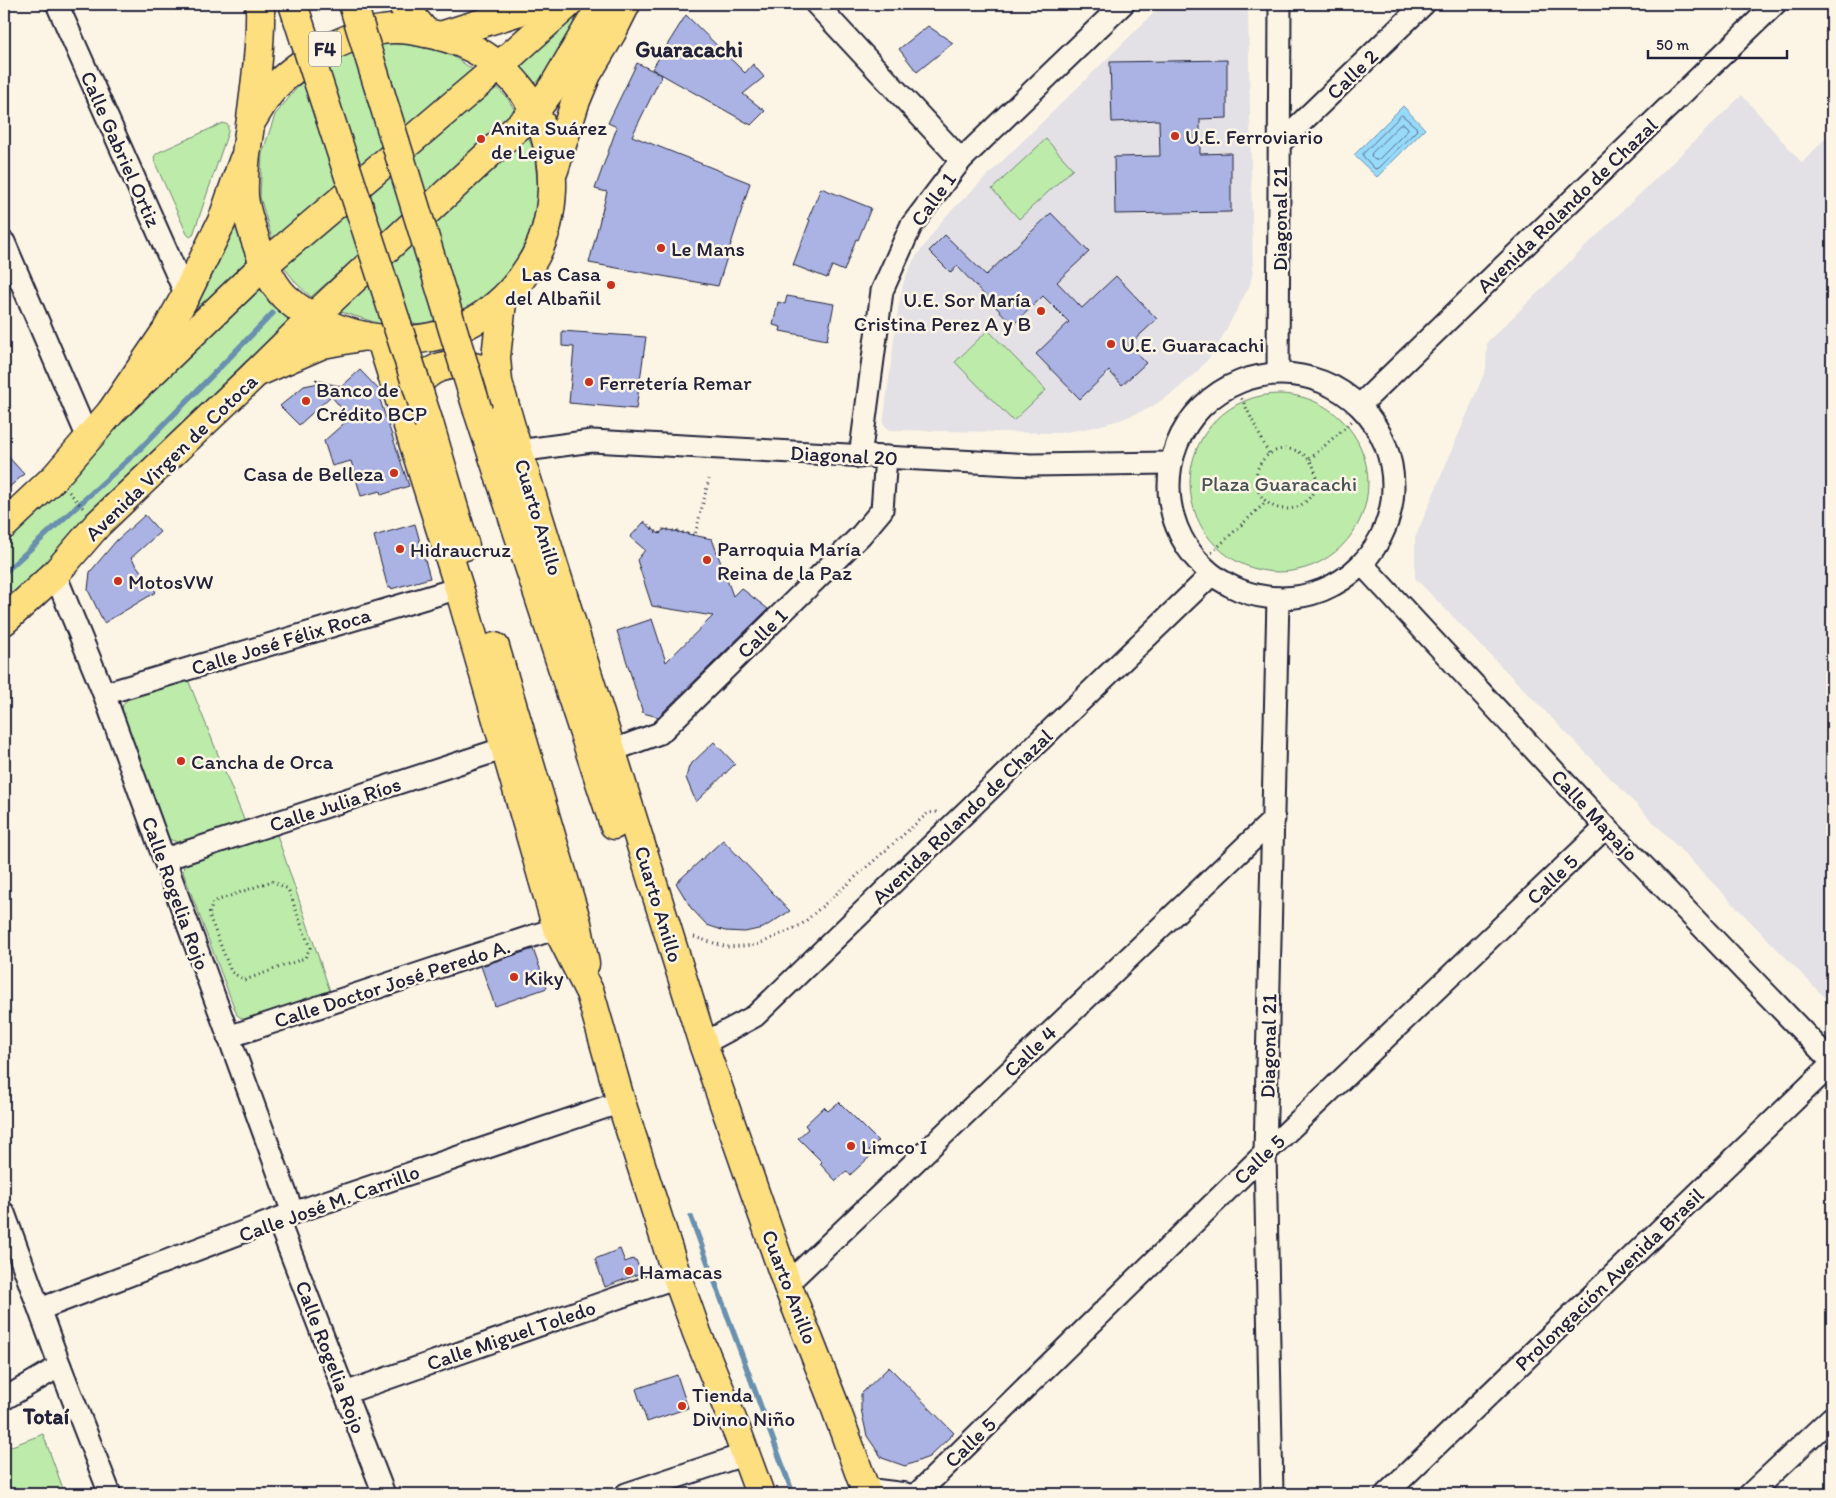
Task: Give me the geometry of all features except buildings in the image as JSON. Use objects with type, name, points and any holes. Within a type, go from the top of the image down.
[{"type":"main road","name":"F4","points":[[251,122],[270,92],[298,68],[330,46],[350,38],[380,30],[404,28],[433,35],[475,50],[499,66],[520,87],[536,110],[547,141],[552,174],[551,210],[539,252],[519,283],[502,302],[476,320],[449,333],[418,340],[373,338],[312,318],[284,296],[264,265],[244,198],[245,157],[258,66],[260,4]]},
{"type":"main road","points":[[293,4],[419,426],[577,923],[590,993],[621,1102],[677,1277],[760,1494]]},
{"type":"main road","points":[[353,4],[478,411],[638,897],[703,1044]]},
{"type":"main road","name":"F4","points":[[402,4],[433,35]]},
{"type":"main road","name":"F4","points":[[433,35],[517,12],[534,4]]},
{"type":"main road","points":[[4,525],[55,477],[111,412],[264,265],[499,66],[568,4]]},
{"type":"main road","points":[[256,373],[312,318],[536,110],[553,87],[593,19],[611,4]]},
{"type":"main road","name":"F4","points":[[552,174],[575,103],[587,74],[626,4]]},
{"type":"main road","points":[[111,412],[166,331],[186,294],[222,221],[245,157]]},
{"type":"main road","name":"Cuarto Anillo","points":[[502,302],[496,357],[498,382],[518,451],[610,751],[703,1044],[787,1284],[866,1491]]},
{"type":"main road","points":[[373,338],[419,426],[458,588],[557,928],[590,993]]},
{"type":"main road","name":"Avenida Virgen de Cotoca","points":[[4,622],[55,574],[98,524],[256,373],[324,344],[373,338]]},
{"type":"main road","points":[[419,426],[407,410],[412,393],[422,379],[436,369],[453,364],[470,365],[485,371],[498,382]]},
{"type":"street","name":"Calle Gabriel Ortiz","points":[[57,4],[186,294]]},
{"type":"street","points":[[816,4],[961,160]]},
{"type":"street","name":"Calle 1","points":[[860,457],[882,292],[911,226],[961,160],[1123,4]]},
{"type":"street","name":"Diagonal 21","points":[[1278,373],[1280,4]]},
{"type":"street","name":"Calle 2","points":[[1280,144],[1424,4]]},
{"type":"street","name":"Avenida Rolando de Chazal","points":[[1362,408],[1768,6]]},
{"type":"street","points":[[4,242],[88,438]]},
{"type":"street","points":[[1278,373],[1308,377],[1327,384],[1336,388],[1362,408],[1378,428],[1390,455],[1394,484],[1390,513],[1379,541],[1362,564],[1337,583],[1309,595],[1278,598],[1254,596],[1232,588],[1206,569],[1189,552],[1175,525],[1168,494],[1170,463],[1184,428],[1209,400],[1241,381],[1278,373]]},
{"type":"street","name":"Diagonal 20","points":[[518,451],[592,441],[1031,465],[1170,463]]},
{"type":"street","name":"Calle 1","points":[[610,751],[660,733],[861,535],[882,510],[886,457]]},
{"type":"street","name":"Calle Mapajo","points":[[1362,564],[1606,827],[1832,1063]]},
{"type":"street","name":"Avenida Rolando de Chazal","points":[[703,1044],[755,1016],[973,806],[1206,569]]},
{"type":"street","name":"Calle Rogelia Rojo","points":[[55,574],[104,694],[165,859],[228,1037],[285,1217],[345,1393],[384,1494]]},
{"type":"street","name":"Calle José Félix Roca","points":[[104,694],[458,588]]},
{"type":"street","name":"Diagonal 21","points":[[1272,1494],[1265,1153],[1278,598]]},
{"type":"street","name":"Calle Julia Ríos","points":[[165,859],[504,748]]},
{"type":"street","name":"Calle 4","points":[[787,1284],[1274,818]]},
{"type":"street","name":"Calle 5","points":[[917,1494],[1265,1153],[1606,827]]},
{"type":"street","name":"Calle Doctor José Peredo A.","points":[[228,1037],[557,928]]},
{"type":"street","name":"Prolongación Avenida Brasil","points":[[1386,1494],[1832,1063]]},
{"type":"street","name":"Calle José M. Carrillo","points":[[40,1310],[285,1217],[621,1102]]},
{"type":"street","points":[[4,1213],[60,1366],[110,1494]]},
{"type":"street","name":"Calle Miguel Toledo","points":[[345,1393],[677,1277]]},
{"type":"street","points":[[4,1399],[60,1366]]},
{"type":"street","points":[[1750,1494],[1832,1417]]},
{"type":"street","points":[[626,1494],[746,1454]]},
{"type":"street","points":[[866,1491],[906,1494]]},
{"type":"path","points":[[1235,384],[1269,454]]},
{"type":"path","points":[[1310,459],[1362,408]]},
{"type":"path","points":[[1282,448],[1292,449],[1310,459],[1315,468],[1317,478],[1310,498],[1303,504],[1294,508],[1284,509],[1275,507],[1266,502],[1260,494],[1256,485],[1258,466],[1269,454],[1282,448]]},
{"type":"path","points":[[644,522],[659,534],[664,529],[695,535],[709,480]]},
{"type":"path","points":[[65,488],[86,510]]},
{"type":"path","points":[[1206,569],[1266,502]]},
{"type":"path","points":[[666,926],[704,941],[727,947],[757,945],[801,925],[928,813],[973,806]]},
{"type":"path","points":[[272,881],[288,889],[310,948],[305,958],[245,980],[231,972],[209,915],[213,902],[272,881]]},
{"type":"shaded area","points":[[1163,4],[1248,4],[1253,271],[1250,285],[1215,351],[1196,373],[1173,393],[1148,409],[1120,420],[1091,428],[1058,433],[889,430],[883,424],[897,316],[903,283],[913,261],[944,218]]},
{"type":"shaded area","points":[[1742,95],[1802,163],[1832,131],[1832,1005],[1415,578],[1415,538],[1486,369],[1487,342]]},
{"type":"green space","points":[[582,4],[589,4],[536,92],[520,68]]},
{"type":"green space","points":[[382,43],[413,45],[448,53],[478,73],[273,242],[260,197],[262,154],[275,115],[300,84],[337,57]]},
{"type":"green space","points":[[497,87],[508,99],[517,114],[311,297],[296,283],[282,264]]},
{"type":"green space","points":[[223,123],[228,125],[228,132],[193,235],[190,237],[155,163],[154,157],[157,153]]},
{"type":"green space","points":[[528,136],[534,153],[539,197],[528,240],[505,278],[470,307],[428,323],[384,325],[335,310]]},
{"type":"green space","points":[[1046,139],[1073,169],[1019,219],[992,189]]},
{"type":"green space","points":[[236,224],[252,266],[186,321],[213,274]]},
{"type":"green space","points":[[260,285],[289,319],[74,530],[21,593],[4,608],[4,542],[114,426]]},
{"type":"green space","points":[[988,330],[1046,390],[1013,421],[955,362]]},
{"type":"green space","name":"Plaza Guaracachi","points":[[1279,394],[1313,401],[1328,409],[1342,420],[1353,434],[1361,449],[1368,483],[1361,517],[1353,532],[1342,546],[1328,557],[1313,565],[1279,572],[1245,565],[1230,557],[1216,546],[1205,532],[1197,517],[1190,483],[1197,449],[1205,434],[1216,420],[1230,409],[1245,401]]},
{"type":"green space","points":[[187,677],[245,822],[182,844],[169,839],[122,710],[123,704],[129,698]]},
{"type":"green space","points":[[276,832],[330,991],[252,1020],[244,1020],[237,1015],[183,872],[184,865],[189,861]]},
{"type":"green space","points":[[43,1434],[65,1494],[4,1494],[4,1449]]},
{"type":"water","points":[[1403,106],[1425,129],[1377,177],[1354,155]]},
{"type":"waterway","points":[[4,573],[140,449],[273,313]]},
{"type":"waterway","points":[[691,1217],[793,1494]]},
{"type":"place","name":"U.E. Ferroviario","points":[[1175,136]]},
{"type":"place","name":"Anita Suárez de Leigue","points":[[481,139]]},
{"type":"place","name":"Le Mans","points":[[661,248]]},
{"type":"place","name":"Las Casa del Albañil","points":[[611,285]]},
{"type":"place","name":"U.E. Sor María Cristina Perez A y B","points":[[1041,311]]},
{"type":"place","name":"U.E. Guaracachi","points":[[1111,344]]},
{"type":"place","name":"Ferretería Remar","points":[[589,382]]},
{"type":"place","name":"Banco de Crédito BCP","points":[[306,401]]},
{"type":"place","name":"Casa de Belleza","points":[[394,473]]},
{"type":"place","name":"Hidraucruz","points":[[400,549]]},
{"type":"place","name":"Parroquia María Reina de la Paz","points":[[707,560]]},
{"type":"place","name":"MotosVW","points":[[118,581]]},
{"type":"place","name":"Cancha de Orca","points":[[181,761]]},
{"type":"place","name":"Kiky","points":[[514,977]]},
{"type":"place","name":"Limco I","points":[[851,1146]]},
{"type":"place","name":"Hamacas","points":[[629,1271]]},
{"type":"place","name":"Tienda Divino Niño","points":[[682,1406]]},
{"type":"district","name":"Guaracachi","points":[[689,49]]},
{"type":"district","name":"Totaí","points":[[46,1416]]}]
